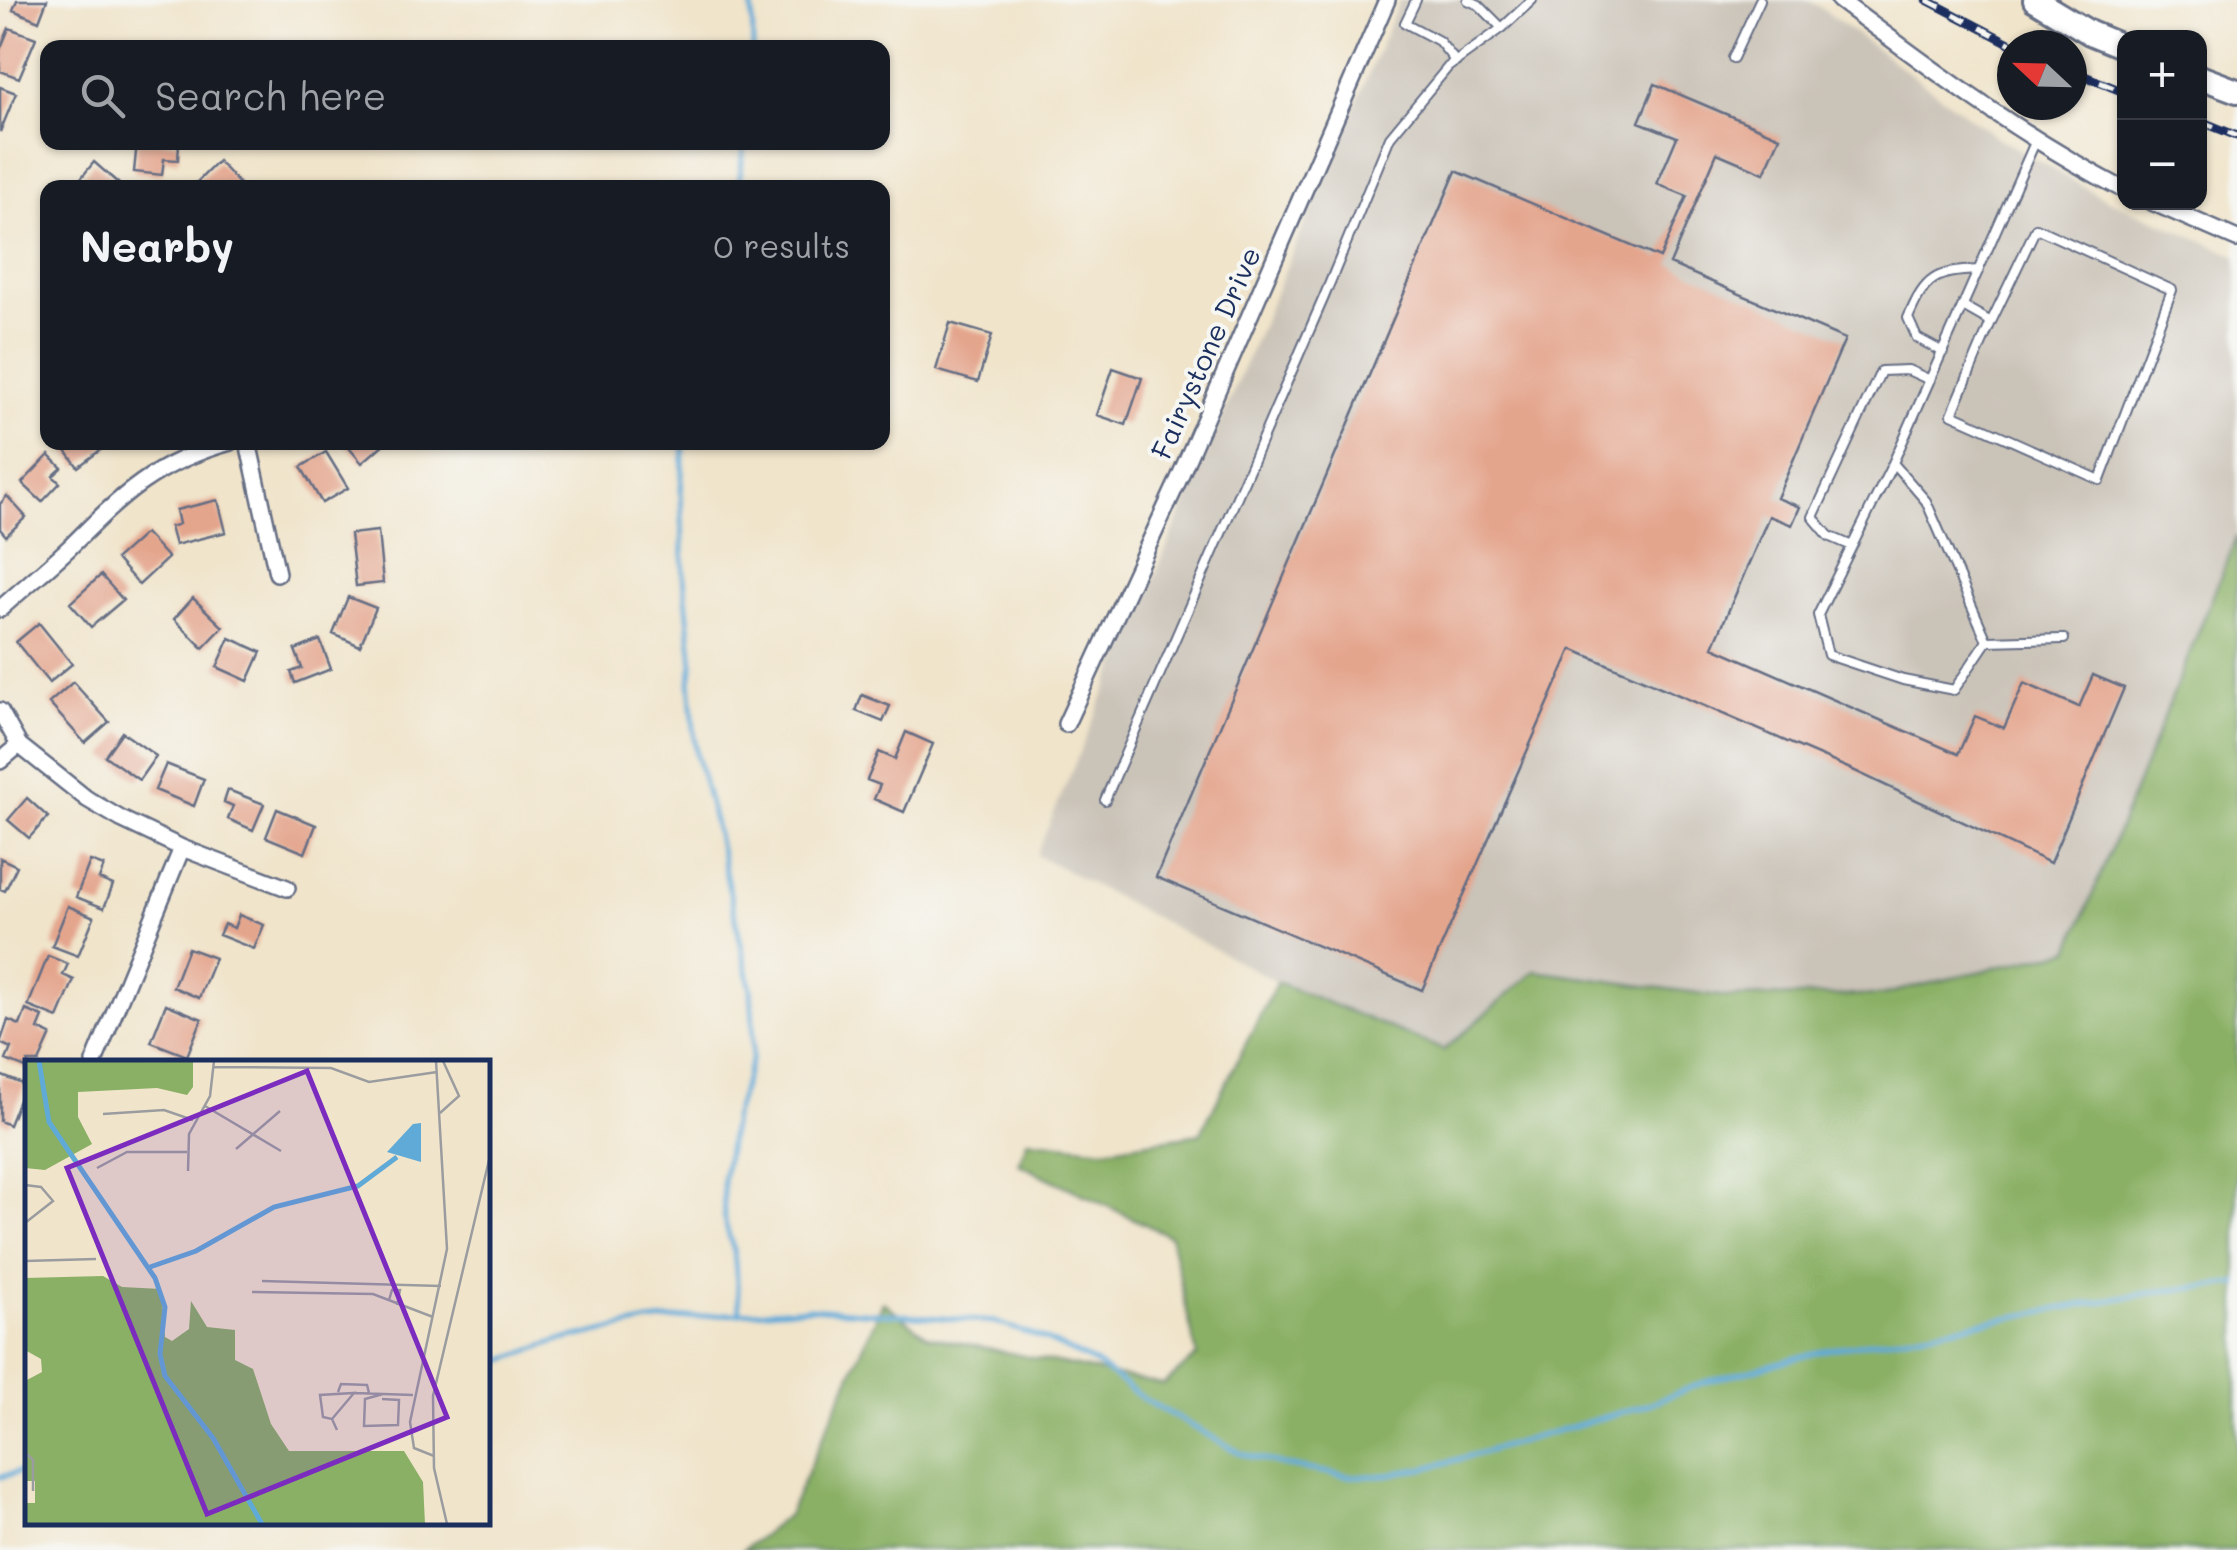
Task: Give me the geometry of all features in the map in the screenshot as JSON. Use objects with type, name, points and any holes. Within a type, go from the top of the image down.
[{"type":"main road","points":[[2035,0],[2117,45]]},
{"type":"main road","points":[[2207,80],[2237,91]]},
{"type":"street","name":"Fairystone Drive","points":[[1066,724],[1182,470],[1387,0]]},
{"type":"street","points":[[1839,0],[1971,99],[2117,186]]},
{"type":"street","points":[[2170,210],[2237,239]]},
{"type":"street","points":[[0,609],[71,546],[111,504],[186,456],[205,450]]},
{"type":"street","points":[[250,450],[278,573]]},
{"type":"street","points":[[0,711],[19,745],[87,799],[182,848],[287,888]]},
{"type":"street","points":[[0,761],[19,745]]},
{"type":"street","points":[[95,1060],[182,848]]},
{"type":"lane","points":[[1416,0],[1405,23],[1438,41],[1456,62]]},
{"type":"lane","points":[[1468,0],[1479,5],[1502,28]]},
{"type":"lane","points":[[1105,800],[1390,137],[1456,62],[1532,0]]},
{"type":"lane","points":[[1732,58],[1760,0]]},
{"type":"lane","points":[[1987,641],[1954,690],[1903,680],[1828,655],[1818,614],[1893,463],[2036,140]]},
{"type":"lane","points":[[2036,228],[2172,290],[2100,480],[1952,414],[1991,322],[2036,228]]},
{"type":"lane","points":[[1943,352],[1917,338],[1908,318],[1920,290],[1940,272],[1979,270]]},
{"type":"lane","points":[[1963,306],[1991,322]]},
{"type":"lane","points":[[1852,546],[1829,536],[1814,517],[1881,371],[1908,370],[1930,380]]},
{"type":"lane","points":[[1893,463],[1926,501],[1987,641]]},
{"type":"lane","points":[[1987,641],[2064,640]]},
{"type":"shaded area","points":[[1400,0],[1810,0],[1998,138],[2117,204],[2117,210],[2132,210],[2237,256],[2237,536],[2070,950],[1881,995],[1727,997],[1536,971],[1444,1051],[1277,982],[1036,855]]},
{"type":"green space","points":[[2237,536],[2237,1550],[743,1550],[788,1515],[883,1302],[928,1336],[1163,1385],[1197,1356],[1170,1236],[1019,1164],[1027,1140],[1104,1149],[1200,1134],[1277,982],[1444,1050],[1535,971],[1727,997],[1881,995],[2070,950]]},
{"type":"building","points":[[17,0],[47,0],[39,21],[13,10]]},
{"type":"building","points":[[9,28],[36,38],[19,78],[0,71],[0,50]]},
{"type":"building","points":[[1655,84],[1780,137],[1764,173],[1717,153],[1670,264],[1845,339],[1777,498],[1800,507],[1792,525],[1769,516],[1713,647],[1958,754],[1975,716],[2004,728],[2024,683],[2079,707],[2093,675],[2124,688],[2050,863],[1855,771],[1572,649],[1422,990],[1156,877],[1456,171],[1660,258],[1687,196],[1657,184],[1677,137],[1639,122]]},
{"type":"building","points":[[0,87],[16,93],[0,132]]},
{"type":"building","points":[[136,150],[179,150],[178,160],[164,159],[162,175],[134,172]]},
{"type":"building","points":[[218,161],[236,180],[199,180]]},
{"type":"building","points":[[94,162],[114,180],[79,180]]},
{"type":"building","points":[[950,323],[992,335],[978,382],[936,370]]},
{"type":"building","points":[[1113,368],[1142,378],[1126,425],[1097,415]]},
{"type":"building","points":[[65,450],[100,450],[78,467]]},
{"type":"building","points":[[351,450],[377,450],[362,463]]},
{"type":"building","points":[[326,452],[348,488],[322,503],[301,467]]},
{"type":"building","points":[[49,455],[62,468],[53,476],[60,483],[42,502],[22,483]]},
{"type":"building","points":[[7,496],[26,517],[6,536],[0,529],[0,504]]},
{"type":"building","points":[[218,500],[226,532],[175,545],[170,527],[179,524],[176,510]]},
{"type":"building","points":[[378,531],[383,583],[356,586],[350,534]]},
{"type":"building","points":[[145,533],[168,558],[139,585],[116,559]]},
{"type":"building","points":[[101,575],[123,600],[91,627],[70,603]]},
{"type":"building","points":[[348,597],[376,608],[360,646],[333,634]]},
{"type":"building","points":[[193,598],[223,627],[203,648],[174,619]]},
{"type":"building","points":[[39,623],[72,664],[49,683],[16,642]]},
{"type":"building","points":[[230,638],[261,652],[248,681],[217,667]]},
{"type":"building","points":[[320,640],[331,669],[295,683],[291,672],[302,668],[295,650]]},
{"type":"building","points":[[73,682],[109,722],[85,743],[49,703]]},
{"type":"building","points":[[862,695],[890,706],[883,722],[856,711]]},
{"type":"building","points":[[122,732],[156,756],[139,780],[105,756]]},
{"type":"building","points":[[906,732],[933,744],[904,812],[874,799],[880,785],[867,780],[879,752],[895,759]]},
{"type":"building","points":[[166,764],[204,779],[194,806],[155,790]]},
{"type":"building","points":[[228,790],[264,804],[253,830],[228,819],[233,806],[224,802]]},
{"type":"building","points":[[27,798],[48,817],[29,838],[8,820]]},
{"type":"building","points":[[277,809],[316,825],[305,853],[266,837]]},
{"type":"building","points":[[0,858],[17,866],[5,891],[0,889]]},
{"type":"building","points":[[90,861],[104,866],[99,879],[113,885],[104,908],[76,897]]},
{"type":"building","points":[[68,906],[94,917],[78,956],[52,946]]},
{"type":"building","points":[[239,915],[264,925],[254,949],[219,935],[224,924],[234,928]]},
{"type":"building","points":[[188,948],[215,958],[199,998],[173,987]]},
{"type":"building","points":[[48,956],[68,964],[63,975],[74,980],[58,1018],[28,1006]]},
{"type":"building","points":[[166,1004],[202,1019],[187,1056],[151,1042]]},
{"type":"building","points":[[26,1010],[43,1017],[38,1029],[51,1035],[40,1060],[25,1060],[25,1068],[6,1060],[11,1048],[0,1043],[8,1020],[20,1025]]},
{"type":"building","points":[[0,1075],[25,1085],[9,1125],[0,1121]]},
{"type":"waterway","points":[[752,0],[753,40]]},
{"type":"waterway","points":[[739,180],[744,150]]},
{"type":"waterway","points":[[684,450],[684,578],[693,664],[690,681],[696,753],[751,989],[752,1058],[733,1118],[723,1180],[724,1219],[734,1252],[740,1313]]},
{"type":"waterway","points":[[490,1365],[557,1341],[649,1322],[725,1314],[809,1308],[995,1322],[1095,1363],[1145,1400],[1242,1454],[1347,1476],[1378,1476],[1427,1468],[1484,1452],[1646,1405],[1702,1383],[1830,1349],[2161,1291],[2237,1284]]},
{"type":"waterway","points":[[0,1477],[25,1471]]},
{"type":"railway","points":[[1927,0],[1997,37]]},
{"type":"railway","points":[[2087,77],[2117,89]]},
{"type":"railway","points":[[2207,124],[2237,136]]}]
